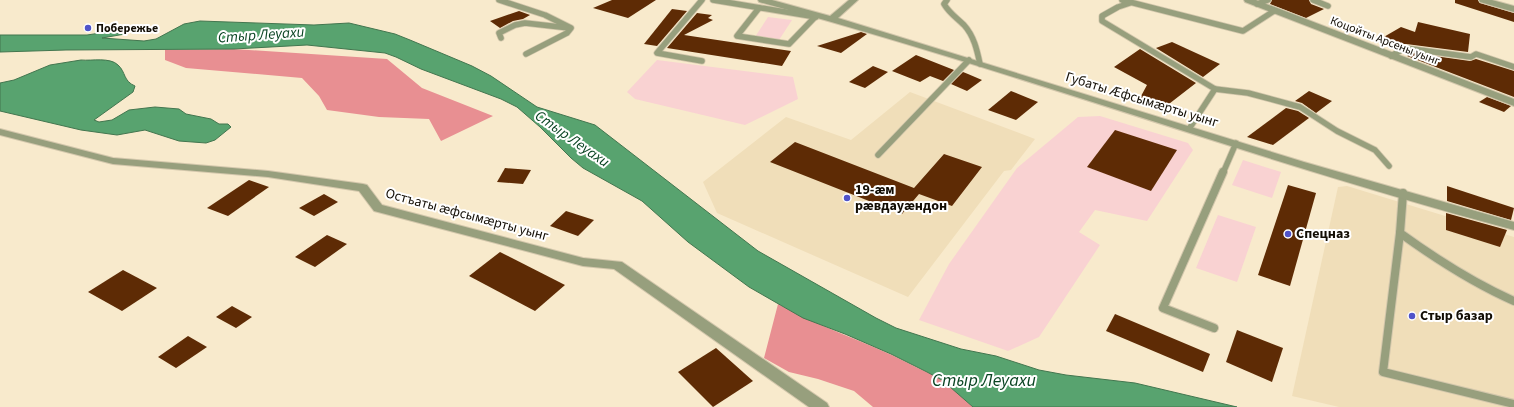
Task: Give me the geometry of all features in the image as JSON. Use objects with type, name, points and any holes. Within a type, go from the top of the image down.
[{"type":"street","points":[[835,20],[854,0]]},
{"type":"street","name":"Коцойты Арсены уынг","points":[[1248,0],[1514,103]]},
{"type":"street","points":[[1483,0],[1514,9]]},
{"type":"street","name":"Губаты Æфсымæрты уынг","points":[[761,4],[835,20],[969,60],[1236,144],[1514,226]]},
{"type":"street","name":"Остъаты æфсымæрты уынг","points":[[0,132],[113,161],[268,174],[363,188],[378,208],[583,262],[617,264],[804,396],[822,407]]},
{"type":"lane","points":[[499,0],[541,12],[553,17],[571,28]]},
{"type":"lane","points":[[702,0],[658,54],[702,60]]},
{"type":"lane","points":[[713,0],[761,4],[815,17],[835,20]]},
{"type":"lane","points":[[947,0],[944,4],[947,11],[968,30],[980,64]]},
{"type":"lane","points":[[1122,0],[1243,31],[1274,11]]},
{"type":"lane","points":[[1257,4],[1268,0]]},
{"type":"lane","points":[[1313,0],[1328,6]]},
{"type":"lane","points":[[1130,3],[1118,6],[1102,16],[1102,21],[1215,89],[1248,93],[1300,107],[1337,131],[1375,150],[1389,166]]},
{"type":"lane","points":[[761,4],[737,36],[789,44],[815,17]]},
{"type":"lane","points":[[501,38],[499,33],[515,25],[525,23],[571,28]]},
{"type":"lane","points":[[526,54],[567,33],[571,28]]},
{"type":"lane","points":[[1391,56],[1405,48],[1471,57],[1476,54],[1514,67]]},
{"type":"lane","points":[[878,154],[969,60]]},
{"type":"lane","points":[[1189,129],[1215,89]]},
{"type":"lane","points":[[1214,328],[1163,308],[1236,144]]},
{"type":"lane","points":[[1403,193],[1400,233],[1384,372],[1514,404]]},
{"type":"lane","points":[[1400,233],[1443,263],[1514,302]]},
{"type":"shaded area","points":[[768,17],[792,20],[779,40],[755,37]]},
{"type":"shaded area","points":[[234,49],[387,59],[422,88],[493,116],[441,141],[429,119],[379,117],[327,110],[319,96],[302,78],[186,68],[165,60],[165,50]]},
{"type":"shaded area","points":[[657,60],[793,77],[798,99],[745,125],[635,99],[627,92]]},
{"type":"shaded area","name":"19-æм рӕвдауӕндон","points":[[910,92],[1035,139],[1011,170],[1004,171],[908,297],[717,213],[703,182],[786,117],[851,140]]},
{"type":"shaded area","points":[[1100,116],[1188,143],[1193,150],[1147,221],[1095,210],[1079,232],[1100,245],[1039,337],[1008,351],[919,320],[949,264],[1017,168],[1078,117]]},
{"type":"shaded area","points":[[1243,160],[1281,172],[1272,198],[1232,185]]},
{"type":"shaded area","name":"Стыр базар","points":[[1347,186],[1514,237],[1514,407],[1339,407],[1292,396],[1338,187]]},
{"type":"shaded area","points":[[1218,215],[1256,227],[1237,282],[1196,268]]},
{"type":"shaded area","points":[[778,304],[810,320],[892,355],[940,379],[949,385],[973,407],[873,407],[854,391],[818,379],[789,372],[764,358]]},
{"type":"water","name":"Стыр Леуахи","points":[[200,21],[314,25],[349,23],[395,34],[472,66],[491,76],[537,107],[595,125],[758,251],[896,328],[961,349],[996,356],[1039,370],[1066,375],[1135,383],[1237,407],[973,407],[942,380],[891,354],[803,318],[749,287],[688,242],[642,201],[583,168],[517,107],[501,99],[421,69],[385,53],[307,45],[234,49],[0,52],[0,35],[87,35],[107,32],[125,34],[102,38],[144,41],[156,39],[184,24]]},
{"type":"water","points":[[81,60],[106,60],[115,63],[121,68],[128,82],[135,86],[133,92],[94,120],[99,122],[112,120],[129,110],[155,107],[179,109],[186,114],[211,119],[219,124],[228,124],[231,127],[215,140],[206,143],[179,141],[145,130],[117,135],[81,130],[0,111],[0,83],[14,80],[50,65]]},
{"type":"building","points":[[612,0],[656,0],[628,18],[593,8]]},
{"type":"building","points":[[1272,0],[1309,0],[1311,4],[1324,9],[1306,18],[1270,4]]},
{"type":"building","points":[[1455,0],[1478,0],[1480,3],[1514,13],[1514,22],[1455,3]]},
{"type":"building","points":[[672,9],[687,11],[657,46],[644,44]]},
{"type":"building","points":[[519,11],[530,15],[523,19],[513,21],[500,28],[490,21]]},
{"type":"building","points":[[697,13],[712,15],[708,18],[713,20],[684,35],[791,51],[782,66],[667,48]]},
{"type":"building","points":[[1418,22],[1470,34],[1468,52],[1406,44],[1401,45],[1382,38],[1401,27],[1415,32]]},
{"type":"building","points":[[861,32],[867,34],[841,53],[817,46]]},
{"type":"building","points":[[1172,42],[1220,64],[1203,77],[1156,48]]},
{"type":"building","points":[[1140,49],[1196,83],[1165,107],[1140,98],[1147,85],[1114,67]]},
{"type":"building","points":[[1413,53],[1470,61],[1476,59],[1514,71],[1514,97],[1407,56]]},
{"type":"building","points":[[916,55],[954,70],[943,81],[930,76],[920,82],[892,71]]},
{"type":"building","points":[[873,66],[888,72],[865,88],[849,82]]},
{"type":"building","points":[[963,72],[982,80],[967,91],[951,84]]},
{"type":"building","points":[[1011,91],[1038,102],[1016,120],[988,110]]},
{"type":"building","points":[[1309,91],[1332,101],[1316,113],[1302,103],[1295,101]]},
{"type":"building","points":[[1487,97],[1511,106],[1504,112],[1479,102]]},
{"type":"building","points":[[1286,108],[1298,111],[1309,118],[1273,145],[1247,137]]},
{"type":"building","points":[[1115,130],[1177,150],[1151,191],[1087,167]]},
{"type":"building","points":[[795,142],[914,188],[944,154],[982,167],[952,206],[919,194],[902,214],[770,162]]},
{"type":"building","points":[[505,168],[531,170],[523,184],[497,182]]},
{"type":"building","points":[[249,180],[269,187],[228,216],[207,208]]},
{"type":"building","name":"Спецназ","points":[[1288,185],[1316,193],[1290,286],[1258,275]]},
{"type":"building","points":[[1447,186],[1514,208],[1511,220],[1447,201]]},
{"type":"building","points":[[324,194],[338,202],[314,216],[299,208]]},
{"type":"building","points":[[566,211],[594,220],[578,236],[550,226]]},
{"type":"building","points":[[1446,213],[1507,230],[1500,247],[1446,230]]},
{"type":"building","points":[[327,235],[347,244],[315,267],[295,257]]},
{"type":"building","points":[[500,252],[565,285],[535,311],[469,276]]},
{"type":"building","points":[[123,270],[157,288],[122,311],[88,292]]},
{"type":"building","points":[[232,306],[252,317],[236,328],[216,317]]},
{"type":"building","points":[[1115,314],[1210,354],[1203,372],[1106,331]]},
{"type":"building","points":[[1237,330],[1283,348],[1272,382],[1226,362]]},
{"type":"building","points":[[188,336],[207,347],[176,368],[158,357]]},
{"type":"building","points":[[716,348],[753,381],[713,407],[678,372]]},
{"type":"place","name":"Побережье","points":[[88,28]]},
{"type":"place","name":"19-æм рӕвдауӕндон","points":[[847,198]]},
{"type":"place","name":"Спецназ","points":[[1288,234]]},
{"type":"place","name":"Стыр базар","points":[[1412,316]]}]
